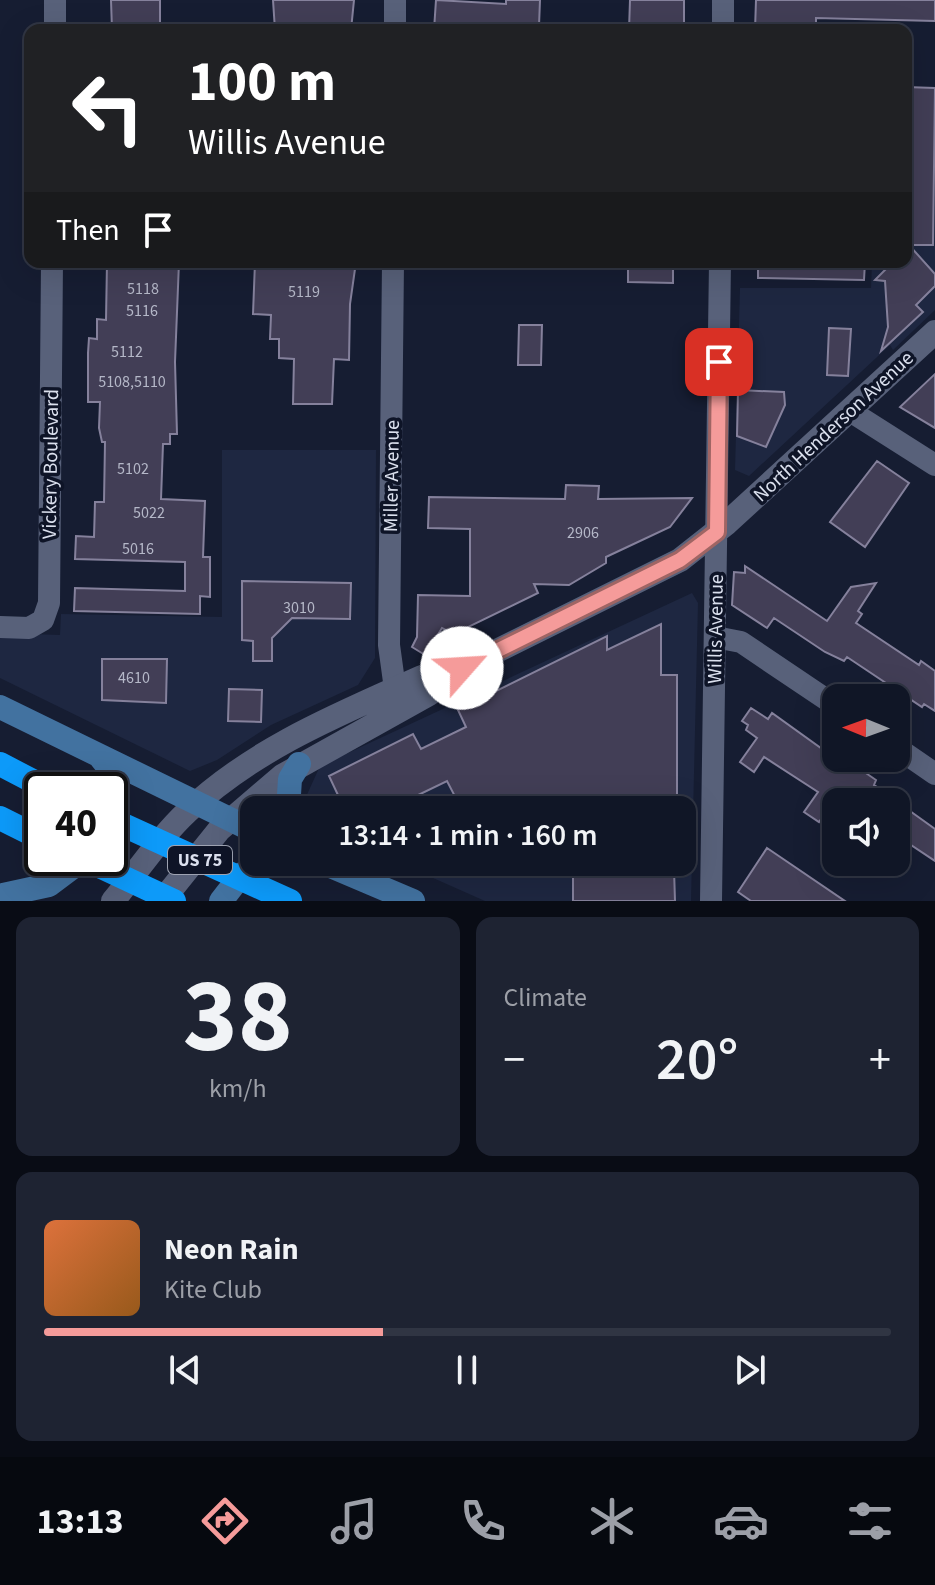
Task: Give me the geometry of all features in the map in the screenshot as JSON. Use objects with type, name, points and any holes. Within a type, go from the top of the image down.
[{"type":"highway","points":[[0,764],[24,776]]},
{"type":"highway","points":[[0,818],[24,830]]},
{"type":"highway","name":"US 75","points":[[128,827],[290,901]]},
{"type":"highway","name":"US 75","points":[[122,876],[174,901]]},
{"type":"main road","points":[[0,707],[99,756],[191,808],[225,825],[240,828]]},
{"type":"main road","points":[[99,756],[113,772]]},
{"type":"main road","points":[[289,796],[290,779],[299,764]]},
{"type":"main road","points":[[6,896],[49,885],[61,876]]},
{"type":"main road","points":[[221,901],[240,876]]},
{"type":"main road","points":[[354,876],[413,901]]},
{"type":"street","points":[[55,0],[55,24]]},
{"type":"street","points":[[395,0],[395,24]]},
{"type":"street","points":[[723,0],[723,24]]},
{"type":"street","name":"Vickery Boulevard","points":[[0,627],[29,628],[43,620],[49,603],[52,268]]},
{"type":"street","name":"Miller Avenue","points":[[393,268],[389,645],[395,689]]},
{"type":"street","name":"Willis Avenue","points":[[711,901],[720,268]]},
{"type":"street","name":"North Henderson Avenue","points":[[162,901],[225,825],[299,764],[429,694],[438,680],[680,560],[717,532],[935,332]]},
{"type":"street","points":[[850,411],[935,465]]},
{"type":"street","points":[[715,637],[741,642],[822,697]]},
{"type":"street","name":"North Henderson Avenue","points":[[113,901],[191,808],[259,755],[314,724],[422,677],[438,680]]},
{"type":"street","points":[[910,757],[935,774]]},
{"type":"shaded area","points":[[912,160],[935,160],[935,310],[893,350],[890,345],[749,476],[735,470],[740,288],[871,288],[872,268],[912,268]]},
{"type":"shaded area","points":[[222,450],[376,450],[375,658],[358,685],[271,725],[217,760],[190,771],[0,678],[0,633],[60,635],[61,614],[222,617]]},
{"type":"shaded area","points":[[692,593],[698,603],[693,796],[306,796],[320,766]]},
{"type":"shaded area","points":[[429,876],[692,876],[691,901],[485,901]]},
{"type":"building","points":[[111,0],[160,0],[160,24],[112,24]]},
{"type":"building","points":[[273,0],[354,0],[352,24],[275,24]]},
{"type":"building","points":[[436,0],[506,4],[506,0],[540,0],[539,24],[434,24]]},
{"type":"building","points":[[630,0],[684,0],[684,24],[629,24]]},
{"type":"building","points":[[756,0],[935,0],[935,21],[816,18],[816,24],[755,24]]},
{"type":"building","points":[[912,87],[935,88],[933,245],[912,245]]},
{"type":"building","points":[[912,248],[935,274],[935,286],[916,305],[923,312],[881,351],[888,327],[885,281],[875,280],[887,268],[912,268]]},
{"type":"building","points":[[107,268],[179,268],[175,362],[177,434],[170,434],[170,444],[163,444],[161,499],[205,501],[203,557],[210,557],[210,597],[200,596],[200,614],[74,611],[75,588],[185,591],[185,562],[75,559],[76,536],[94,537],[95,502],[104,502],[105,442],[102,442],[99,428],[100,402],[88,402],[88,353],[89,338],[97,339],[97,319],[106,320]]},
{"type":"building","points":[[255,268],[355,268],[350,304],[349,360],[334,359],[332,404],[293,404],[294,359],[279,358],[279,339],[270,339],[271,315],[253,314]]},
{"type":"building","points":[[628,268],[673,268],[673,283],[628,282]]},
{"type":"building","points":[[758,268],[865,268],[864,280],[758,278]]},
{"type":"building","points":[[519,325],[542,325],[541,365],[518,365]]},
{"type":"building","points":[[829,328],[851,329],[848,376],[827,375]]},
{"type":"building","points":[[935,374],[935,428],[900,407]]},
{"type":"building","points":[[738,390],[784,392],[785,405],[766,447],[737,436]]},
{"type":"building","points":[[877,461],[909,483],[865,547],[830,522]]},
{"type":"building","points":[[566,485],[599,486],[598,499],[692,498],[670,527],[606,557],[606,563],[569,585],[534,584],[538,593],[454,634],[442,628],[425,655],[412,647],[417,637],[418,595],[470,596],[470,529],[428,528],[429,497],[565,499]]},
{"type":"building","points":[[745,566],[827,621],[851,587],[876,583],[858,611],[862,614],[856,623],[919,665],[921,661],[935,671],[935,711],[910,699],[910,684],[888,684],[847,657],[844,661],[825,652],[774,618],[767,628],[732,605],[734,572],[745,573]]},
{"type":"building","points":[[242,581],[351,583],[350,619],[292,618],[272,638],[272,661],[253,661],[253,641],[242,640]]},
{"type":"building","points":[[661,624],[661,675],[677,675],[677,796],[455,796],[447,781],[416,796],[338,796],[329,776],[413,734],[421,749],[466,727],[458,710],[607,636],[607,650]]},
{"type":"building","points":[[102,659],[167,659],[166,703],[102,700]]},
{"type":"building","points":[[229,689],[262,690],[261,722],[228,721]]},
{"type":"building","points":[[751,708],[768,719],[772,713],[822,749],[822,772],[864,772],[876,780],[874,785],[879,788],[822,788],[822,818],[819,822],[804,812],[818,792],[764,757],[754,772],[740,762],[757,738],[746,730],[748,725],[742,721]]},
{"type":"building","points":[[910,811],[935,829],[935,861],[910,844]]},
{"type":"building","points":[[767,848],[845,901],[751,901],[738,892]]},
{"type":"building","points":[[573,876],[674,876],[675,901],[573,901]]},
{"type":"route","points":[[462,668],[680,560],[717,532],[719,362]]}]
